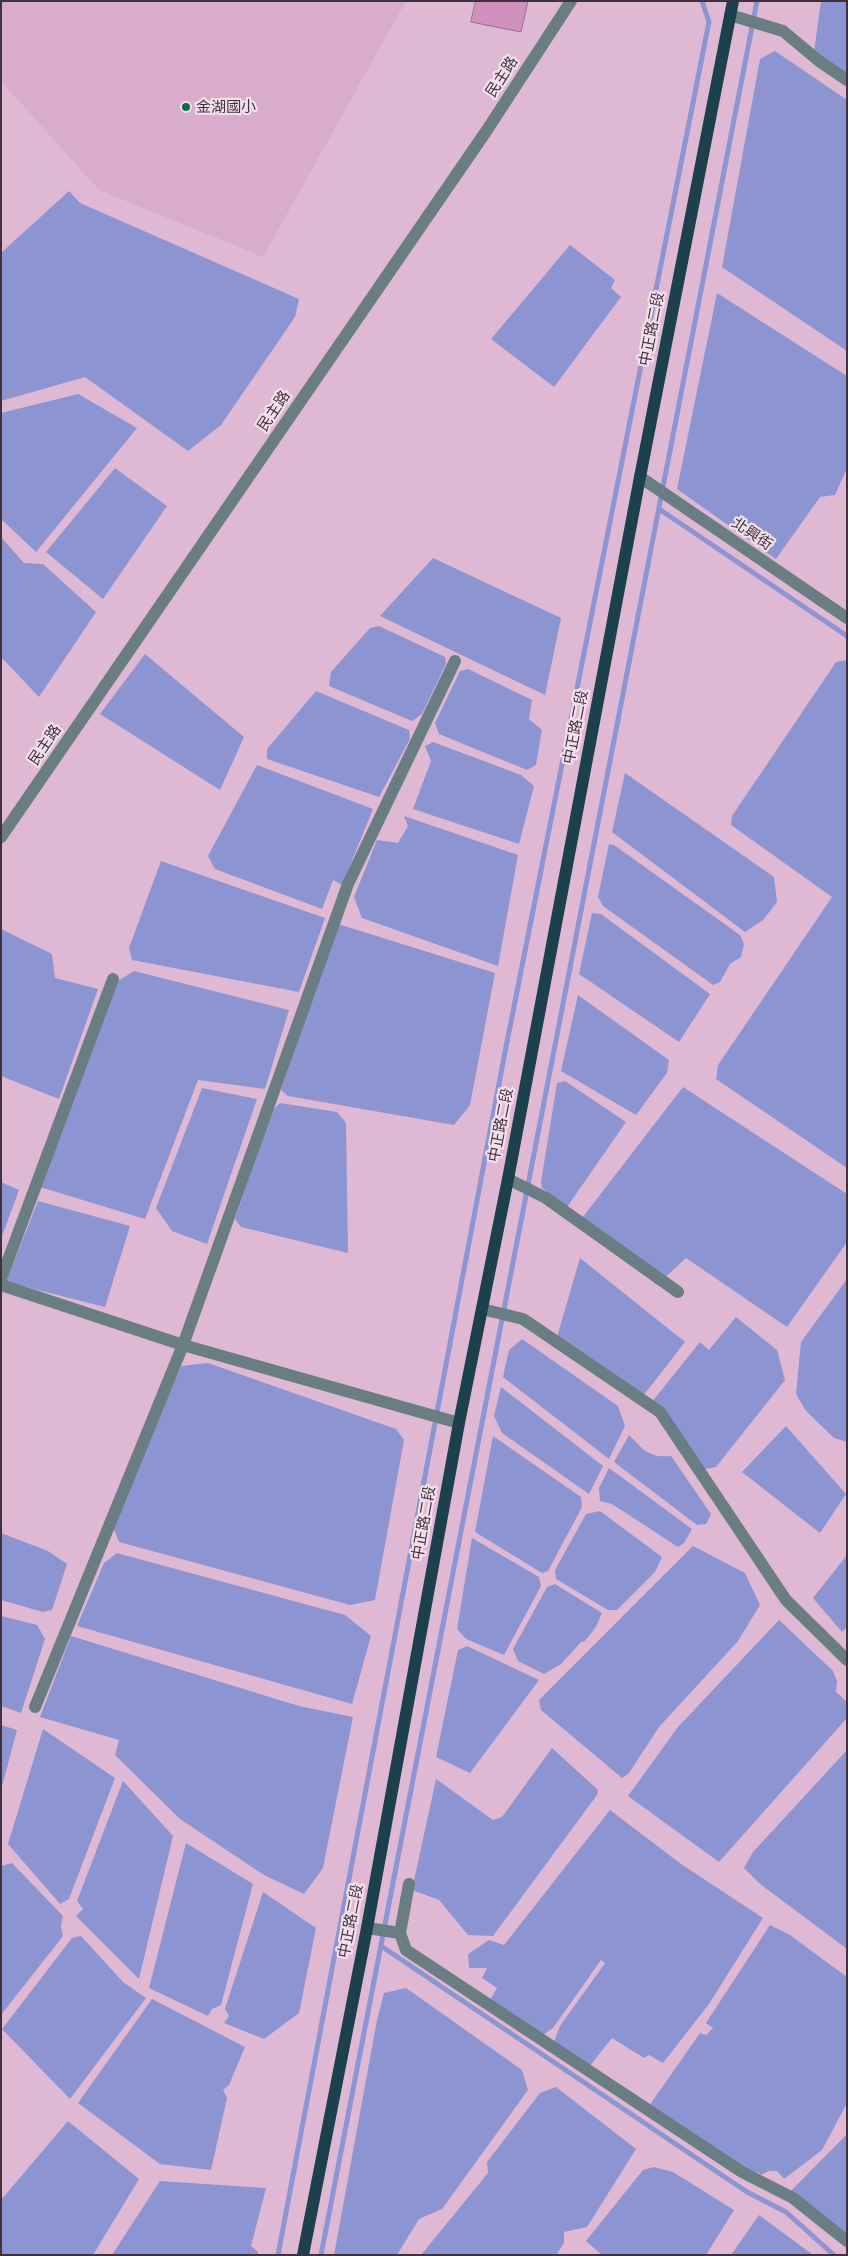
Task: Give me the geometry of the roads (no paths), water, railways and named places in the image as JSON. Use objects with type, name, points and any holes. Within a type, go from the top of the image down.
[{"type":"main road","name":"中正路二段","points":[[303,2255],[366,1928],[459,1423],[508,1179],[640,477],[733,1]]},
{"type":"street","name":"民主路","points":[[1,837],[487,130],[571,1]]},
{"type":"street","points":[[730,15],[783,31],[819,61],[847,80]]},
{"type":"street","name":"北興街","points":[[640,477],[847,618]]},
{"type":"street","points":[[36,1707],[183,1345],[348,884],[456,660]]},
{"type":"street","points":[[1,1279],[113,979]]},
{"type":"street","points":[[508,1179],[546,1198],[678,1292]]},
{"type":"street","points":[[1,1285],[183,1345],[459,1423]]},
{"type":"street","points":[[482,1309],[523,1319],[660,1412],[786,1600],[847,1660]]},
{"type":"street","points":[[409,1884],[400,1933],[406,1950],[742,2172],[793,2198],[847,2241]]},
{"type":"street","points":[[366,1928],[400,1933]]},
{"type":"water","points":[[821,1],[847,1],[847,82],[813,59]]},
{"type":"water","points":[[775,51],[847,100],[847,351],[722,267],[760,59]]},
{"type":"water","points":[[69,191],[80,203],[299,299],[295,317],[221,425],[188,451],[85,377],[1,401],[1,253]]},
{"type":"water","points":[[570,245],[615,280],[611,288],[621,297],[554,387],[491,339]]},
{"type":"water","points":[[717,293],[847,376],[847,468],[835,495],[820,497],[776,559],[677,489]]},
{"type":"water","points":[[78,394],[137,428],[36,552],[1,519],[1,413]]},
{"type":"water","points":[[115,468],[167,506],[103,599],[46,552]]},
{"type":"water","points":[[1,537],[24,563],[43,564],[96,612],[39,697],[3,659],[1,660]]},
{"type":"water","points":[[433,558],[561,618],[545,695],[380,616]]},
{"type":"water","points":[[379,626],[445,657],[446,664],[422,714],[412,721],[329,686],[331,672],[370,628]]},
{"type":"water","points":[[145,654],[244,737],[220,790],[100,714]]},
{"type":"water","points":[[847,660],[847,1168],[716,1079],[718,1065],[832,897],[731,825],[732,816],[836,662]]},
{"type":"water","points":[[468,669],[532,700],[529,719],[542,730],[536,765],[527,770],[439,734],[435,723],[460,671]]},
{"type":"water","points":[[316,691],[409,730],[410,739],[379,797],[267,759],[267,749]]},
{"type":"water","points":[[433,742],[521,775],[534,786],[519,844],[413,809],[431,761],[425,746]]},
{"type":"water","points":[[257,765],[373,809],[342,885],[333,880],[322,909],[215,869],[208,856]]},
{"type":"water","points":[[625,773],[774,877],[777,902],[763,920],[745,932],[612,832]]},
{"type":"water","points":[[404,816],[518,855],[498,966],[362,918],[354,897],[377,840],[398,843],[408,826]]},
{"type":"water","points":[[609,844],[614,845],[740,935],[744,944],[741,957],[730,964],[720,982],[713,985],[603,906],[598,897]]},
{"type":"water","points":[[161,861],[325,918],[299,992],[132,960],[129,948]]},
{"type":"water","points":[[592,913],[601,914],[710,994],[679,1042],[579,974]]},
{"type":"water","points":[[338,924],[495,973],[470,1105],[454,1125],[288,1096],[281,1090]]},
{"type":"water","points":[[1,929],[52,954],[55,978],[98,989],[59,1099],[1,1076]]},
{"type":"water","points":[[134,971],[289,1010],[265,1089],[198,1080],[145,1219],[40,1187],[115,983]]},
{"type":"water","points":[[578,995],[669,1060],[667,1073],[636,1115],[561,1071]]},
{"type":"water","points":[[565,1081],[626,1122],[567,1207],[542,1188],[541,1182],[557,1083]]},
{"type":"water","points":[[683,1087],[847,1194],[847,1242],[787,1327],[686,1258],[657,1285],[579,1222]]},
{"type":"water","points":[[202,1088],[257,1099],[207,1244],[172,1231],[156,1208]]},
{"type":"water","points":[[280,1103],[337,1112],[346,1123],[348,1253],[241,1227],[235,1219],[272,1111]]},
{"type":"water","points":[[1,1182],[19,1190],[1,1239]]},
{"type":"water","points":[[38,1201],[130,1226],[105,1307],[6,1282]]},
{"type":"water","points":[[580,1258],[685,1342],[643,1396],[557,1337]]},
{"type":"water","points":[[847,1279],[847,1442],[834,1438],[806,1411],[796,1394],[801,1342]]},
{"type":"water","points":[[736,1317],[777,1350],[785,1380],[716,1467],[705,1469],[651,1403],[700,1342],[709,1350]]},
{"type":"water","points":[[522,1339],[618,1406],[625,1426],[609,1459],[503,1377],[509,1350]]},
{"type":"water","points":[[208,1363],[396,1429],[404,1440],[375,1600],[350,1605],[119,1542],[113,1527],[181,1366]]},
{"type":"water","points":[[501,1387],[603,1466],[589,1494],[502,1433],[494,1416]]},
{"type":"water","points":[[786,1426],[846,1494],[820,1533],[742,1472]]},
{"type":"water","points":[[629,1435],[647,1452],[657,1456],[671,1456],[711,1514],[706,1524],[697,1525],[614,1462]]},
{"type":"water","points":[[493,1436],[581,1497],[582,1507],[548,1571],[542,1573],[475,1532]]},
{"type":"water","points":[[609,1468],[692,1529],[684,1543],[678,1547],[612,1504],[600,1501],[599,1488]]},
{"type":"water","points":[[600,1511],[662,1557],[655,1572],[617,1610],[608,1610],[556,1579],[555,1570],[586,1514]]},
{"type":"water","points":[[1,1533],[48,1551],[67,1564],[52,1610],[43,1612],[1,1600]]},
{"type":"water","points":[[472,1538],[539,1577],[541,1586],[504,1655],[466,1639],[457,1629]]},
{"type":"water","points":[[693,1546],[745,1573],[760,1605],[738,1641],[659,1727],[629,1773],[622,1778],[541,1710],[539,1700]]},
{"type":"water","points":[[117,1553],[345,1615],[371,1636],[352,1704],[77,1626],[104,1563]]},
{"type":"water","points":[[847,1555],[847,1627],[842,1632],[813,1598]]},
{"type":"water","points":[[555,1584],[602,1613],[596,1627],[585,1641],[581,1642],[561,1664],[544,1674],[518,1661],[513,1649],[547,1587]]},
{"type":"water","points":[[1,1616],[37,1625],[45,1639],[21,1713],[1,1706]]},
{"type":"water","points":[[779,1620],[833,1671],[837,1681],[836,1692],[847,1702],[847,1718],[719,1862],[628,1796],[678,1727]]},
{"type":"water","points":[[71,1636],[299,1706],[353,1717],[323,1868],[304,1894],[264,1875],[180,1819],[115,1755],[119,1740],[40,1717]]},
{"type":"water","points":[[467,1646],[539,1680],[470,1773],[436,1757],[458,1650]]},
{"type":"water","points":[[1,1725],[17,1730],[1,1790]]},
{"type":"water","points":[[43,1729],[115,1778],[69,1899],[60,1904],[8,1844]]},
{"type":"water","points":[[552,1748],[598,1790],[597,1795],[493,1936],[468,1935],[439,1900],[412,1890],[436,1779],[493,1820],[502,1817]]},
{"type":"water","points":[[847,1750],[847,1949],[760,1884],[744,1868],[753,1852]]},
{"type":"water","points":[[123,1781],[173,1836],[139,1979],[76,1916],[83,1909],[77,1901]]},
{"type":"water","points":[[610,1810],[681,1864],[763,1918],[709,2004],[663,2063],[649,2055],[644,2058],[612,2038],[589,2067],[554,2042],[560,2026],[605,1963],[601,1960],[553,2028],[543,2035],[490,2000],[497,1988],[482,1978],[487,1968],[469,1968],[468,1954],[489,1940],[504,1945]]},
{"type":"water","points":[[186,1843],[253,1884],[221,2005],[212,2009],[208,2016],[149,1988]]},
{"type":"water","points":[[12,1863],[63,1916],[61,1926],[63,1936],[1,2015],[1,1866]]},
{"type":"water","points":[[263,1892],[316,1928],[299,2013],[264,2039],[224,2023],[229,2016],[225,2009]]},
{"type":"water","points":[[770,1925],[790,1935],[847,1977],[847,2103],[822,2150],[784,2179],[777,2171],[769,2171],[761,2175],[758,2172],[753,2174],[647,2109],[700,2033],[706,2035],[713,2028],[706,2023]]},
{"type":"water","points":[[81,1936],[123,1982],[146,1998],[70,2099],[2,2029],[72,1938]]},
{"type":"water","points":[[406,1988],[522,2070],[528,2090],[442,2209],[419,2219],[397,2255],[334,2255],[377,2020],[384,1993]]},
{"type":"water","points":[[152,1999],[245,2047],[229,2085],[223,2090],[227,2098],[211,2170],[160,2164],[78,2103]]},
{"type":"water","points":[[556,2087],[636,2149],[587,2227],[564,2232],[564,2243],[556,2255],[421,2255],[488,2173],[487,2162],[540,2093]]},
{"type":"water","points":[[68,2121],[139,2179],[93,2255],[1,2255],[1,2200]]},
{"type":"water","points":[[847,2134],[847,2240],[786,2196]]},
{"type":"water","points":[[654,2167],[673,2172],[734,2210],[706,2255],[602,2255],[586,2241],[643,2170]]},
{"type":"water","points":[[160,2181],[266,2188],[251,2246],[258,2252],[258,2255],[112,2255]]},
{"type":"water","points":[[759,2215],[813,2255],[731,2255]]},
{"type":"waterway","points":[[278,2255],[505,1052],[709,22],[702,1]]},
{"type":"waterway","points":[[321,2255],[757,1]]},
{"type":"waterway","points":[[659,509],[847,636]]},
{"type":"waterway","points":[[381,1946],[747,2192],[786,2212],[834,2255]]},
{"type":"place","name":"金湖國小","points":[[186,107]]}]
